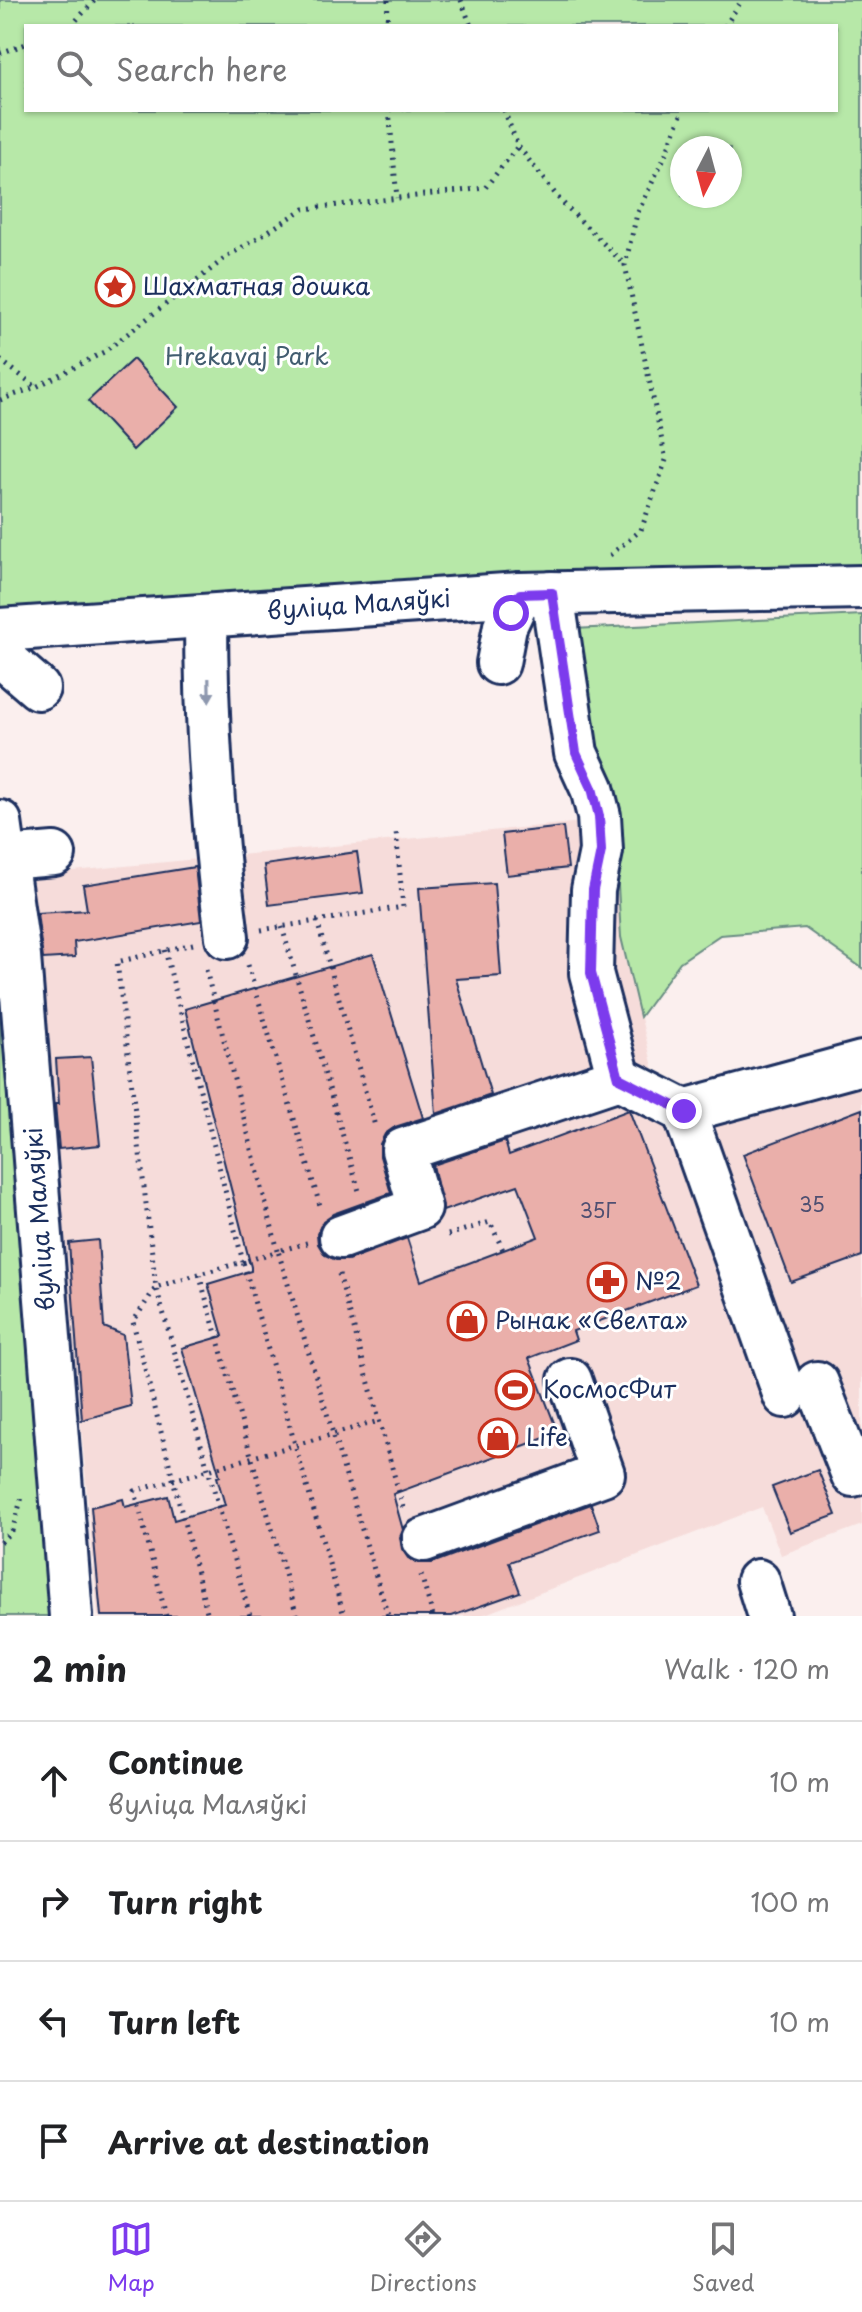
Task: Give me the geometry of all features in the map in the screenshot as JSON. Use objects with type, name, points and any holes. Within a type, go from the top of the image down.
[{"type":"street","name":"вуліца Маляўкі","points":[[0,630],[536,594],[862,587]]},
{"type":"street","points":[[498,663],[505,626],[536,594]]},
{"type":"street","points":[[536,594],[576,753],[592,788],[599,816],[601,851],[593,890],[591,973],[619,1078]]},
{"type":"street","points":[[206,616],[210,765],[225,952]]},
{"type":"street","points":[[0,655],[38,688]]},
{"type":"street","name":"вуліца Маляўкі","points":[[3,840],[20,972],[71,1616]]},
{"type":"street","points":[[3,840],[54,854]]},
{"type":"street","points":[[684,1111],[862,1063]]},
{"type":"street","points":[[338,1239],[420,1208],[403,1150],[619,1078],[684,1111],[801,1390],[853,1475]]},
{"type":"street","points":[[418,1546],[603,1474],[570,1380]]},
{"type":"path","points":[[73,24],[95,0]]},
{"type":"path","points":[[387,24],[388,0]]},
{"type":"path","points":[[461,0],[470,24]]},
{"type":"path","points":[[726,24],[742,0]]},
{"type":"path","points":[[0,53],[24,45]]},
{"type":"path","points":[[389,112],[397,198]]},
{"type":"path","points":[[505,112],[518,146],[560,200],[625,265]]},
{"type":"path","points":[[606,558],[641,530],[666,460],[625,265],[637,214],[682,112]]},
{"type":"path","points":[[0,400],[36,387],[104,352],[228,256],[304,209],[485,188],[518,146]]},
{"type":"path","points":[[0,360],[36,387]]},
{"type":"path","points":[[396,831],[403,907]]},
{"type":"path","points":[[317,921],[376,1127]]},
{"type":"path","points":[[282,927],[338,1239],[379,1421],[418,1546],[433,1616]]},
{"type":"path","points":[[165,950],[243,1262],[344,1616]]},
{"type":"path","points":[[225,952],[338,1239]]},
{"type":"path","points":[[225,952],[278,1251],[388,1616]]},
{"type":"path","points":[[128,1062],[156,1287],[250,1616]]},
{"type":"path","points":[[470,1228],[490,1222],[503,1250]]},
{"type":"path","points":[[208,1616],[133,1322],[156,1287],[278,1251],[338,1239]]},
{"type":"path","points":[[199,1274],[297,1616]]},
{"type":"path","points":[[166,1616],[135,1491],[379,1421]]},
{"type":"shaded area","name":"Рынак «Свелта»","points":[[614,819],[621,937],[670,1136],[862,1084],[862,1525],[781,1555],[762,1507],[480,1616],[98,1616],[32,875]]},
{"type":"green space","name":"Hrekavaj Park","points":[[0,0],[862,0],[862,581],[0,618]]},
{"type":"green space","points":[[862,615],[862,968],[805,928],[720,935],[680,962],[640,1017],[621,937],[614,817],[553,630]]},
{"type":"green space","points":[[0,829],[71,1616],[0,1616]]},
{"type":"building","points":[[133,359],[178,407],[133,450],[88,401]]},
{"type":"building","points":[[563,827],[568,868],[507,875],[502,834]]},
{"type":"building","points":[[357,852],[363,893],[269,905],[264,865]]},
{"type":"building","points":[[195,867],[201,921],[74,942],[75,957],[43,959],[37,913],[87,910],[83,885]]},
{"type":"building","points":[[494,883],[501,976],[456,979],[491,1095],[436,1114],[419,888]]},
{"type":"building","points":[[373,954],[423,1118],[395,1127],[385,1134],[380,1144],[380,1156],[391,1193],[333,1214],[323,1221],[317,1234],[318,1244],[325,1255],[336,1260],[348,1260],[407,1238],[421,1281],[538,1237],[518,1185],[443,1211],[433,1165],[505,1141],[509,1155],[629,1110],[696,1285],[573,1331],[576,1340],[529,1358],[558,1433],[393,1494],[403,1530],[400,1537],[402,1549],[408,1558],[419,1563],[432,1563],[591,1504],[600,1530],[509,1562],[520,1592],[452,1616],[101,1616],[91,1507],[123,1499],[125,1507],[168,1496],[174,1520],[225,1505],[217,1477],[220,1476],[182,1348],[223,1336],[208,1284],[251,1271],[251,1267],[185,1009]]},
{"type":"building","points":[[91,1057],[100,1145],[59,1149],[55,1104],[59,1104],[56,1059]]},
{"type":"building","points":[[862,1109],[862,1256],[791,1282],[743,1154]]},
{"type":"building","points":[[98,1240],[104,1327],[123,1335],[131,1406],[82,1420],[69,1243]]},
{"type":"building","points":[[818,1470],[836,1515],[790,1532],[772,1487]]},
{"type":"place","name":"Шахматная дошка","points":[[115,287]]},
{"type":"place","name":"№2","points":[[607,1282]]},
{"type":"place","name":"Рынак «Свелта»","points":[[467,1321]]},
{"type":"place","name":"КосмосФит","points":[[515,1390]]},
{"type":"place","name":"Life","points":[[498,1438]]},
{"type":"route","points":[[511,613],[520,594],[552,593],[576,753],[592,788],[599,816],[601,851],[593,890],[591,973],[619,1078],[684,1111]]}]
